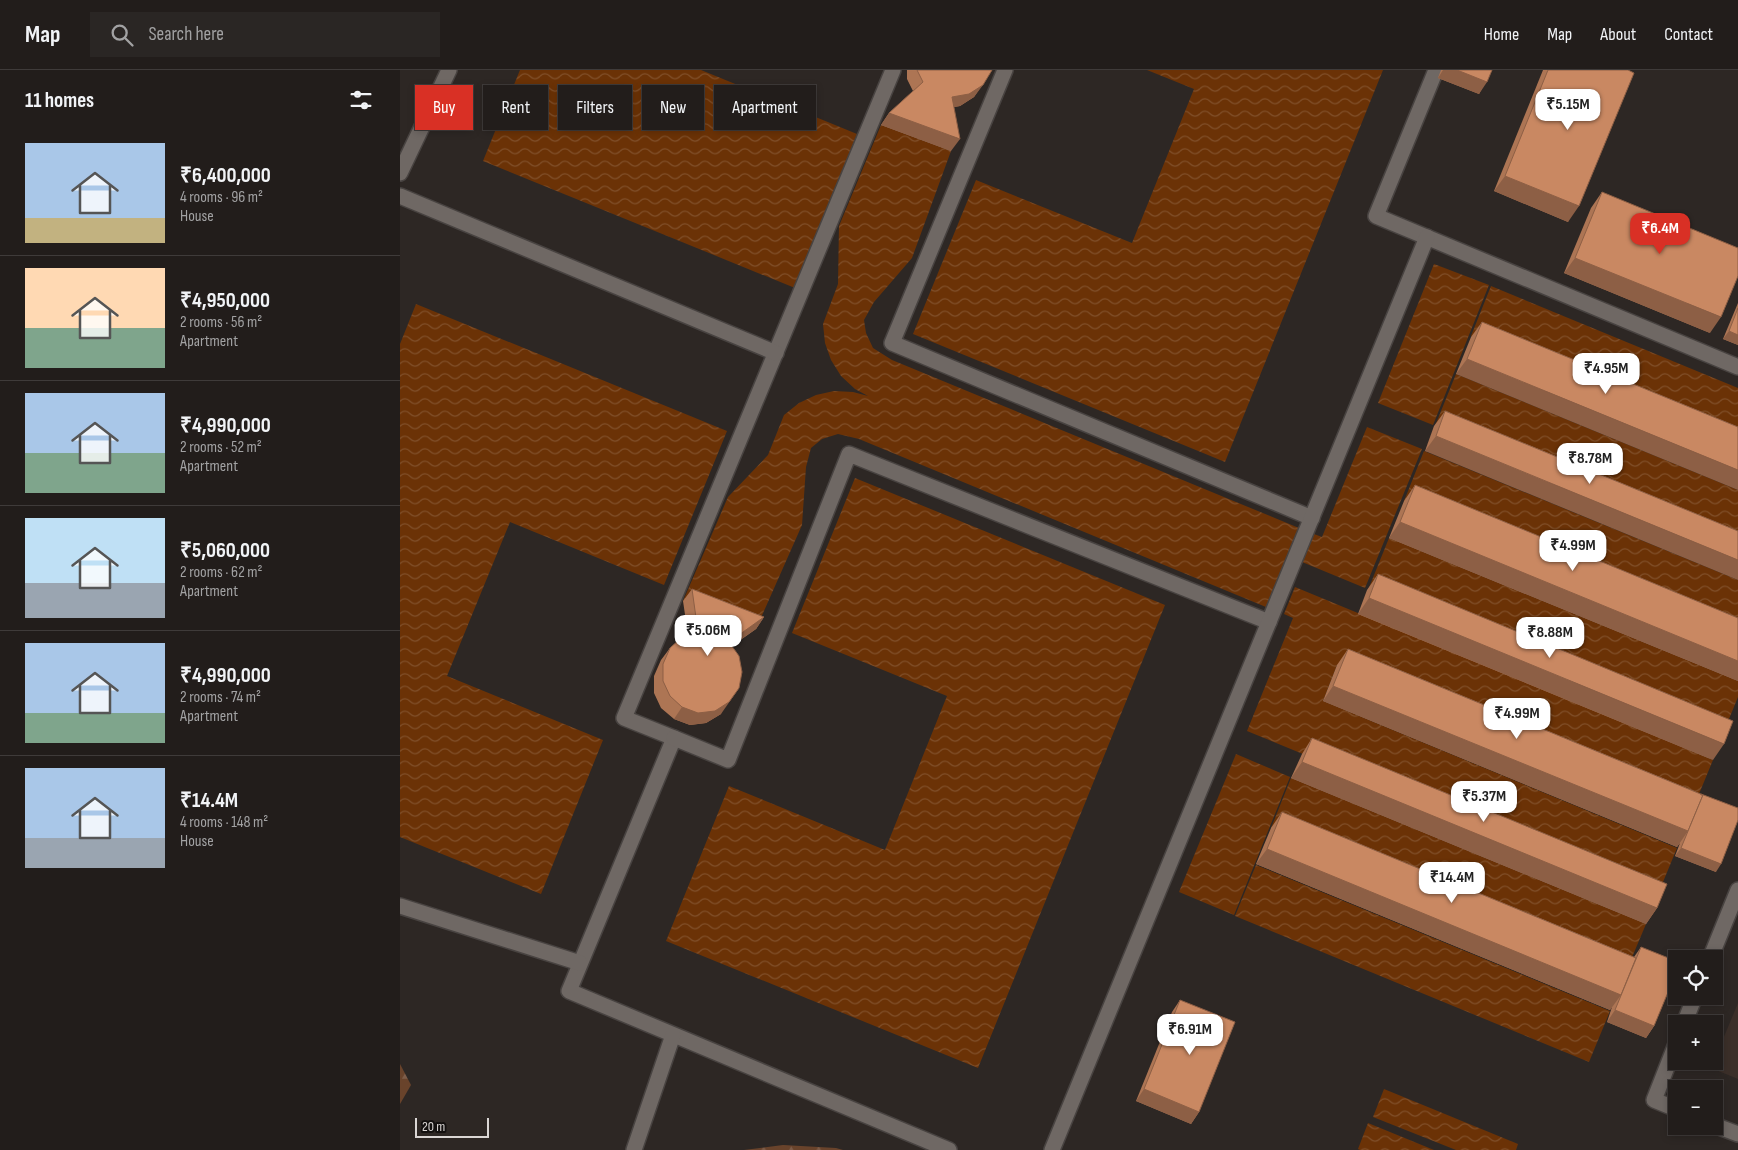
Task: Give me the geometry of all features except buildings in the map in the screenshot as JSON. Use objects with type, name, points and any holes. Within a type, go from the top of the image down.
[{"type":"lane","points":[[400,173],[449,70]]},
{"type":"lane","points":[[893,70],[624,718],[728,760],[849,454],[1269,622]]},
{"type":"lane","points":[[1004,70],[892,344],[1312,518]]},
{"type":"lane","points":[[1436,70],[1376,216],[1738,367]]},
{"type":"lane","points":[[400,196],[776,353]]},
{"type":"lane","points":[[1052,1150],[1427,237]]},
{"type":"lane","points":[[674,738],[569,991],[949,1150]]},
{"type":"lane","points":[[1714,950],[1738,890]]},
{"type":"lane","points":[[400,906],[580,963]]},
{"type":"lane","points":[[634,1150],[673,1035]]},
{"type":"lane","points":[[1668,1064],[1654,1100],[1668,1106]]},
{"type":"lane","points":[[1723,1128],[1738,1134]]},
{"type":"shaded area","points":[[1738,1003],[1738,1079],[1716,1070],[1723,1070],[1723,1039]]},
{"type":"green space","points":[[400,1064],[411,1085],[400,1104]]},
{"type":"green space","points":[[783,1145],[836,1148],[843,1150],[744,1150]]},
{"type":"water","points":[[520,70],[701,70],[738,85],[714,85],[714,130],[816,130],[816,117],[857,134],[795,288],[483,161],[496,130],[548,130],[548,85],[514,85]]},
{"type":"water","points":[[1147,70],[1383,70],[1225,462],[913,334],[976,180],[1132,243],[1194,89]]},
{"type":"water","points":[[881,125],[951,151],[912,258],[874,302],[864,320],[866,333],[873,348],[892,360],[1299,528],[1266,607],[859,439],[838,434],[822,439],[811,448],[806,467],[802,525],[756,629],[683,601],[728,497],[768,455],[784,415],[799,403],[816,395],[834,391],[853,392],[868,396],[855,389],[841,376],[831,360],[825,343],[823,324],[838,284],[839,226]]},
{"type":"water","points":[[1434,264],[1489,285],[1433,425],[1378,403]]},
{"type":"water","points":[[1491,286],[1738,388],[1738,446],[1471,336]]},
{"type":"water","points":[[416,304],[727,431],[664,585],[510,522],[447,676],[603,740],[541,894],[400,837],[400,344]]},
{"type":"water","points":[[1456,374],[1738,490],[1738,551],[1435,426]]},
{"type":"water","points":[[1367,427],[1422,449],[1365,588],[1302,562],[1314,534],[1322,537]]},
{"type":"water","points":[[1424,451],[1738,580],[1738,638],[1404,501]]},
{"type":"water","points":[[855,478],[1165,605],[978,1068],[666,941],[729,786],[885,850],[947,696],[792,633]]},
{"type":"water","points":[[1389,538],[1738,681],[1738,697],[1722,736],[1368,590]]},
{"type":"water","points":[[1295,587],[1713,760],[1692,811],[1337,665],[1323,701],[1677,848],[1656,899],[1247,731],[1293,618],[1284,614]]},
{"type":"water","points":[[1236,754],[1290,777],[1234,915],[1179,892]]},
{"type":"water","points":[[1291,778],[1646,924],[1625,974],[1271,828]]},
{"type":"water","points":[[1256,865],[1610,1011],[1589,1062],[1235,916]]},
{"type":"water","points":[[1384,1089],[1518,1144],[1516,1150],[1456,1150],[1373,1117]]},
{"type":"water","points":[[1368,1123],[1434,1150],[1360,1150],[1358,1149]]}]
